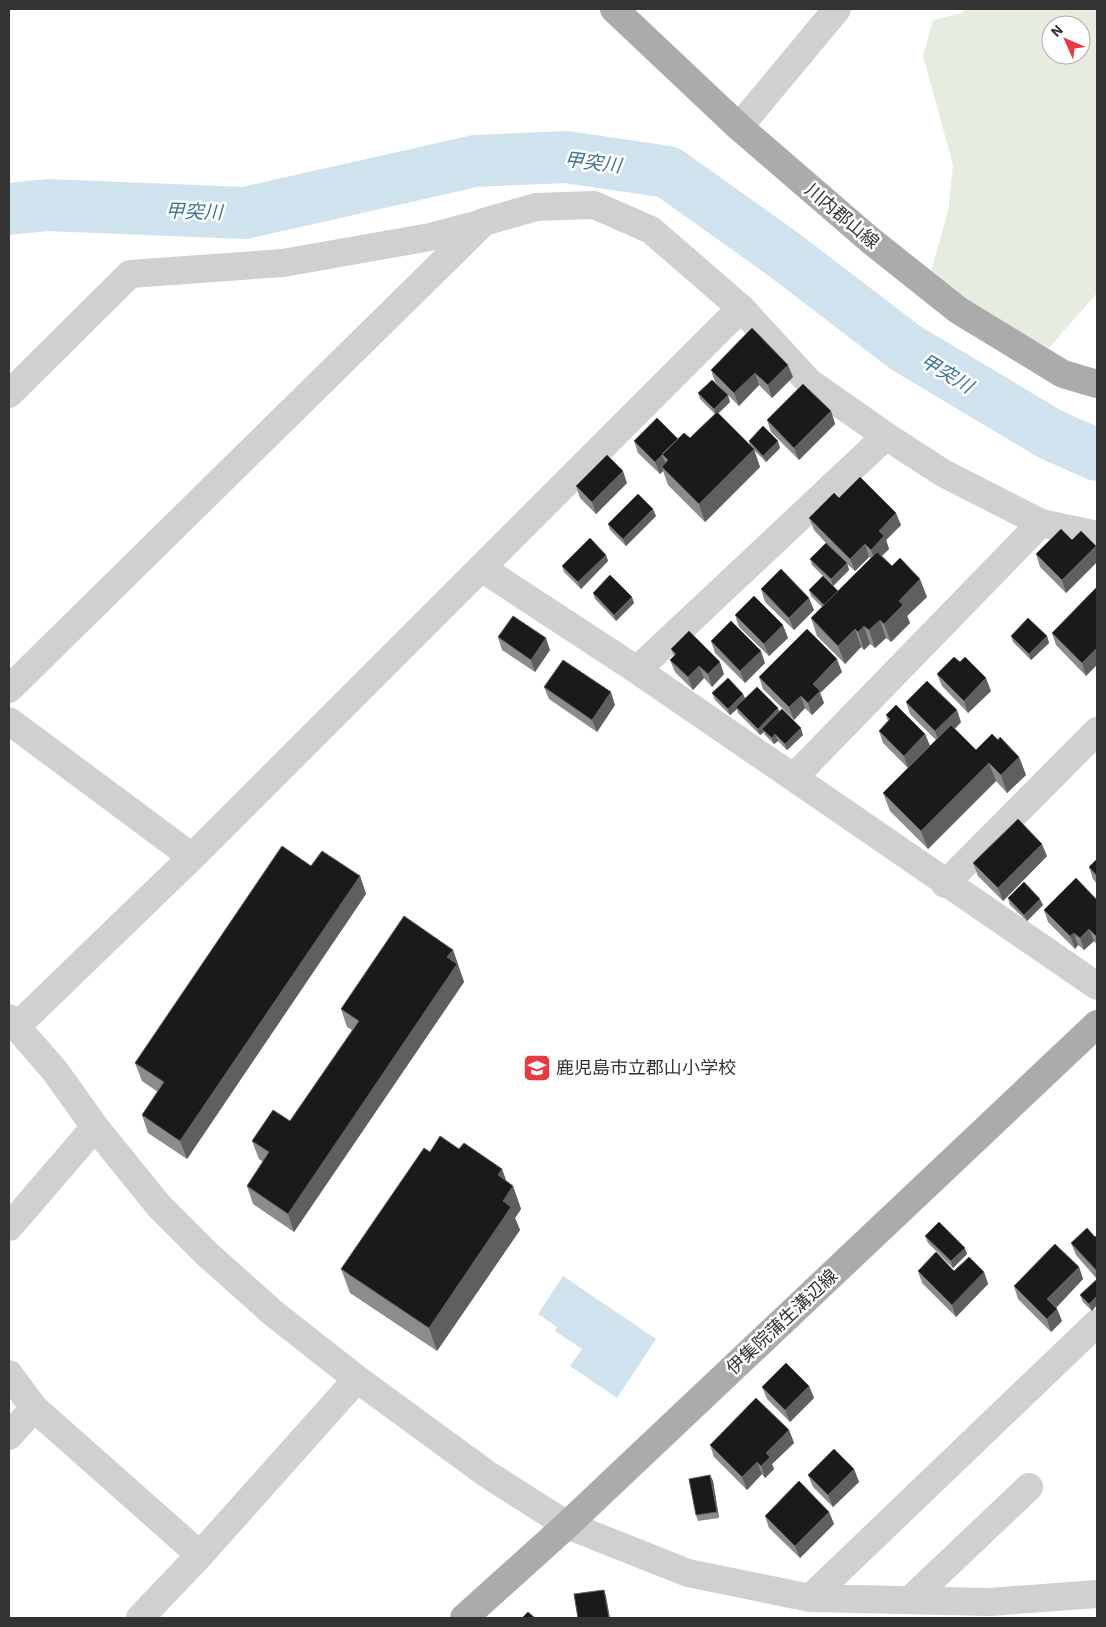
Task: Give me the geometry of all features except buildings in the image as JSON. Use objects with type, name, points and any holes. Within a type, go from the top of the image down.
[{"type":"main road","name":"川内郡山線","points":[[614,9],[739,127],[870,240],[958,310],[1063,374],[1097,384]]},
{"type":"main road","name":"伊集院蒲生溝辺線","points":[[464,1618],[567,1525],[1097,1024]]},
{"type":"street","points":[[739,127],[837,9]]},
{"type":"street","points":[[9,394],[130,274],[283,264],[430,237],[536,207],[594,205],[651,230],[741,308],[809,382],[942,473],[1041,523],[1097,535]]},
{"type":"street","points":[[9,689],[484,222]]},
{"type":"street","points":[[741,308],[483,569],[192,858],[13,1022],[55,1071],[95,1127],[159,1206],[207,1254],[273,1313],[357,1379],[487,1474],[567,1525],[688,1573],[810,1598],[990,1602],[1097,1594]]},
{"type":"street","points":[[637,670],[886,436]]},
{"type":"street","points":[[794,777],[1041,523]]},
{"type":"street","points":[[483,569],[637,670],[1097,986]]},
{"type":"street","points":[[9,721],[192,858]]},
{"type":"street","points":[[946,884],[1097,732]]},
{"type":"street","points":[[9,1227],[95,1127]]},
{"type":"street","points":[[810,1598],[1097,1323]]},
{"type":"street","points":[[9,1374],[34,1408],[200,1555]]},
{"type":"street","points":[[140,1618],[200,1555],[357,1379]]},
{"type":"street","points":[[9,1436],[34,1408]]},
{"type":"street","points":[[910,1600],[1029,1487]]},
{"type":"shaded area","points":[[966,9],[1097,9],[1097,293],[1049,348],[967,305],[931,271],[948,211],[953,165],[923,56],[933,20],[962,13]]},
{"type":"water","points":[[563,1276],[656,1339],[617,1398],[570,1366],[582,1349],[555,1331],[557,1327],[538,1314]]},
{"type":"waterway","name":"甲突川","points":[[9,209],[48,205],[245,213],[475,161],[566,157],[668,172],[783,254],[906,348],[1050,434],[1097,455]]},
{"type":"place","name":"鹿児島市立郡山小学校","points":[[537,1068]]}]
